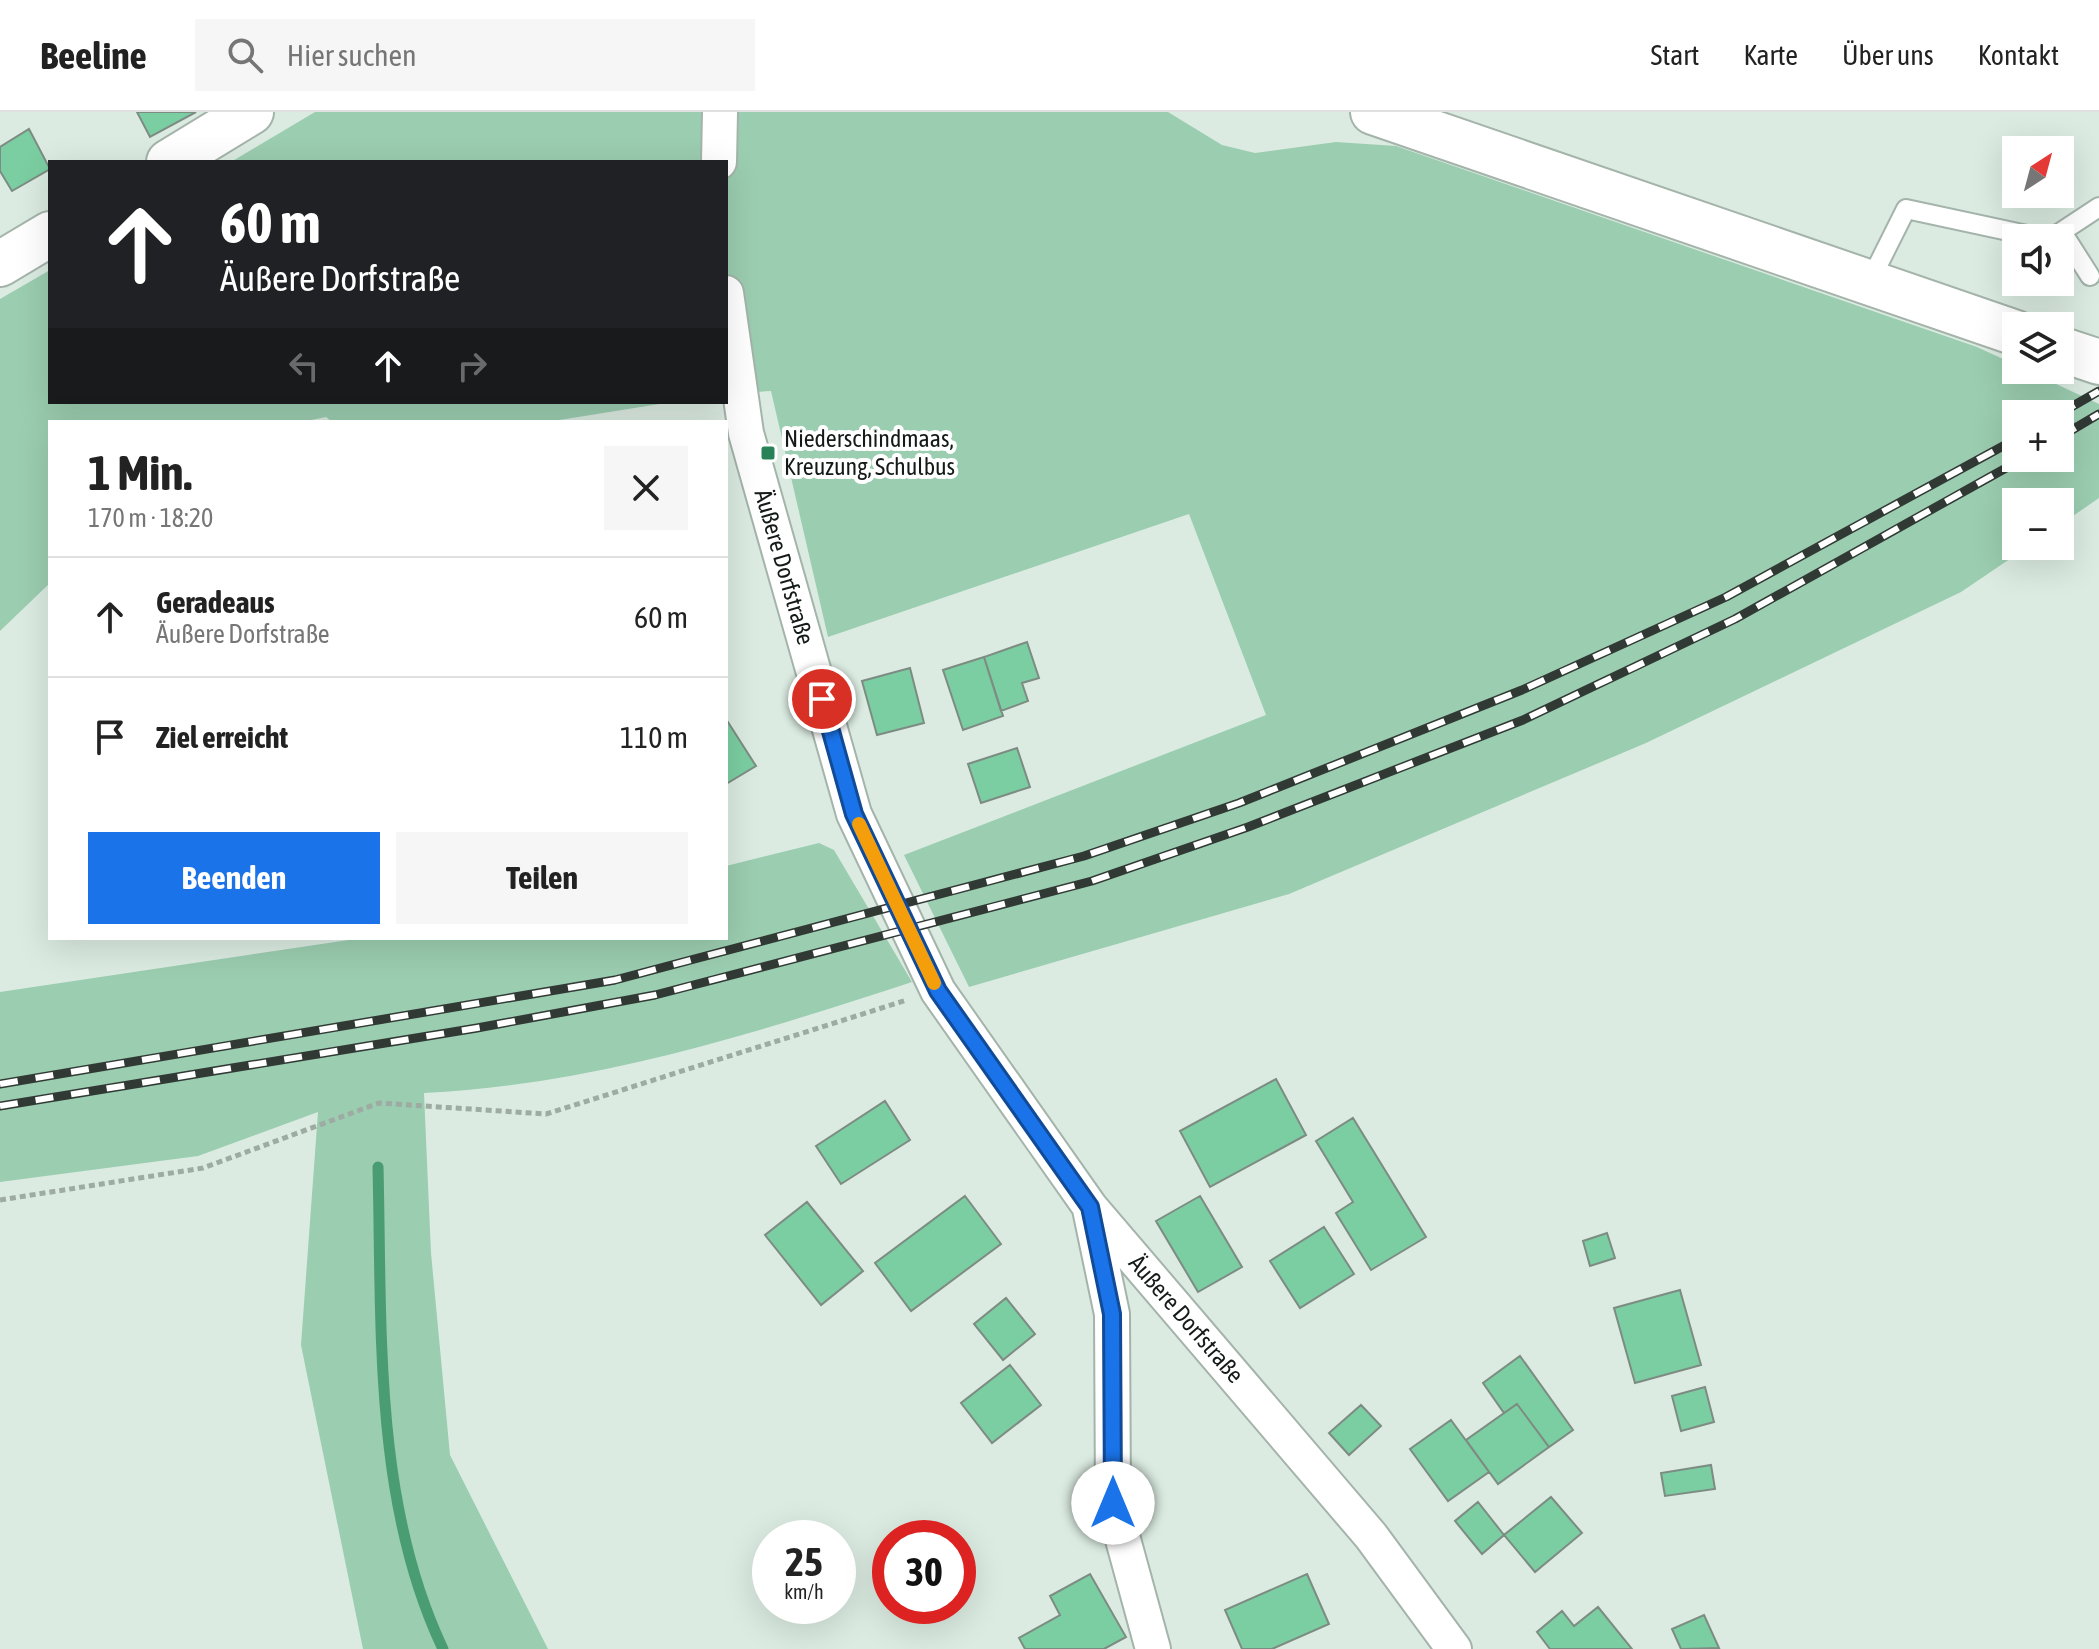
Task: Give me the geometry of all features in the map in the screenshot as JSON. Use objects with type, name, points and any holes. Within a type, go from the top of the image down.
[{"type":"main road","points":[[172,160],[251,112]]},
{"type":"main road","points":[[1391,118],[2002,328]]},
{"type":"main road","points":[[0,264],[48,235]]},
{"type":"main road","points":[[2074,354],[2099,362]]},
{"type":"street","points":[[719,160],[720,112]]},
{"type":"street","name":"Äußere Dorfstraße","points":[[728,307],[746,433],[854,814],[938,991],[1090,1207],[1371,1536],[1454,1649]]},
{"type":"street","points":[[1090,1207],[1112,1314],[1113,1503],[1153,1649]]},
{"type":"lane","points":[[2074,224],[2099,207]]},
{"type":"lane","points":[[1869,283],[1906,209],[2002,230]]},
{"type":"lane","points":[[2074,256],[2090,276]]},
{"type":"path","points":[[0,1200],[203,1168],[379,1103],[546,1114],[938,991]]},
{"type":"green space","points":[[315,112],[1168,112],[1222,145],[1255,153],[1336,142],[1396,146],[1977,347],[2002,359],[2002,384],[2056,384],[2099,404],[2099,498],[2074,515],[2074,488],[2002,488],[2002,560],[2008,560],[1961,592],[1646,743],[1289,894],[969,987],[904,855],[1266,715],[1189,514],[828,637],[771,391],[728,394],[728,160],[234,160]]},
{"type":"green space","points":[[48,271],[48,404],[660,404],[560,420],[330,420],[326,417],[312,420],[48,420],[48,585],[0,631],[0,299]]},
{"type":"green space","points":[[819,843],[834,850],[912,982],[732,1038],[610,1068],[549,1080],[424,1093],[431,1253],[450,1455],[548,1649],[363,1649],[301,1345],[318,1112],[198,1156],[0,1182],[0,992],[349,940],[728,940],[728,866]]},
{"type":"building","points":[[137,112],[196,112],[150,137]]},
{"type":"building","points":[[29,129],[48,170],[12,191],[0,171],[0,147]]},
{"type":"building","points":[[1027,642],[1039,678],[1022,683],[1028,701],[1001,711],[984,657]]},
{"type":"building","points":[[984,657],[1003,716],[963,730],[943,670]]},
{"type":"building","points":[[910,668],[924,723],[877,735],[862,681]]},
{"type":"building","points":[[728,722],[756,766],[728,783]]},
{"type":"building","points":[[1017,748],[1030,787],[981,803],[968,764]]},
{"type":"building","points":[[1276,1079],[1306,1135],[1210,1187],[1180,1131]]},
{"type":"building","points":[[885,1101],[910,1140],[841,1184],[816,1146]]},
{"type":"building","points":[[1353,1118],[1426,1237],[1371,1270],[1336,1213],[1353,1202],[1316,1141]]},
{"type":"building","points":[[965,1196],[1001,1244],[911,1311],[875,1263]]},
{"type":"building","points":[[1200,1196],[1242,1267],[1198,1292],[1156,1221]]},
{"type":"building","points":[[807,1202],[863,1271],[821,1305],[765,1235]]},
{"type":"building","points":[[1324,1227],[1354,1274],[1300,1308],[1270,1261]]},
{"type":"building","points":[[1607,1233],[1615,1258],[1590,1266],[1583,1241]]},
{"type":"building","points":[[1680,1290],[1701,1365],[1635,1383],[1614,1308]]},
{"type":"building","points":[[1006,1298],[1035,1334],[1003,1360],[974,1324]]},
{"type":"building","points":[[1520,1356],[1573,1430],[1549,1447],[1517,1404],[1504,1413],[1483,1383]]},
{"type":"building","points":[[1010,1365],[1041,1405],[992,1443],[961,1403]]},
{"type":"building","points":[[1705,1387],[1714,1422],[1681,1431],[1672,1396]]},
{"type":"building","points":[[1517,1404],[1549,1447],[1498,1484],[1466,1440]]},
{"type":"building","points":[[1361,1405],[1381,1426],[1349,1455],[1329,1433]]},
{"type":"building","points":[[1451,1420],[1489,1472],[1448,1501],[1410,1449]]},
{"type":"building","points":[[1711,1465],[1715,1489],[1665,1496],[1661,1473]]},
{"type":"building","points":[[1551,1497],[1582,1533],[1535,1572],[1504,1535]]},
{"type":"building","points":[[1478,1502],[1504,1535],[1482,1554],[1455,1521]]},
{"type":"building","points":[[1090,1574],[1126,1637],[1104,1649],[1025,1649],[1019,1638],[1060,1615],[1050,1596]]},
{"type":"building","points":[[1307,1574],[1329,1624],[1272,1649],[1242,1649],[1225,1610]]},
{"type":"building","points":[[1598,1607],[1632,1649],[1550,1649],[1537,1632],[1562,1611],[1574,1626]]},
{"type":"building","points":[[1704,1615],[1719,1648],[1681,1649],[1672,1629]]},
{"type":"waterway","points":[[378,1167],[382,1351],[393,1474],[404,1534],[420,1593],[443,1649]]},
{"type":"railway","points":[[2074,405],[2099,391]]},
{"type":"railway","points":[[2074,429],[2099,414]]},
{"type":"railway","points":[[0,1084],[615,980],[1084,856],[1239,803],[1522,690],[1726,597],[2002,447]]},
{"type":"railway","points":[[0,1106],[477,1028],[655,995],[1092,881],[1248,827],[1523,720],[1735,619],[2002,470]]},
{"type":"slow traffic","points":[[859,824],[934,983]]},
{"type":"place","name":"Niederschindmaas, Kreuzung, Schulbus","points":[[768,453]]},
{"type":"route","points":[[822,699],[854,814],[938,991],[1090,1207],[1112,1314],[1113,1503]]}]
